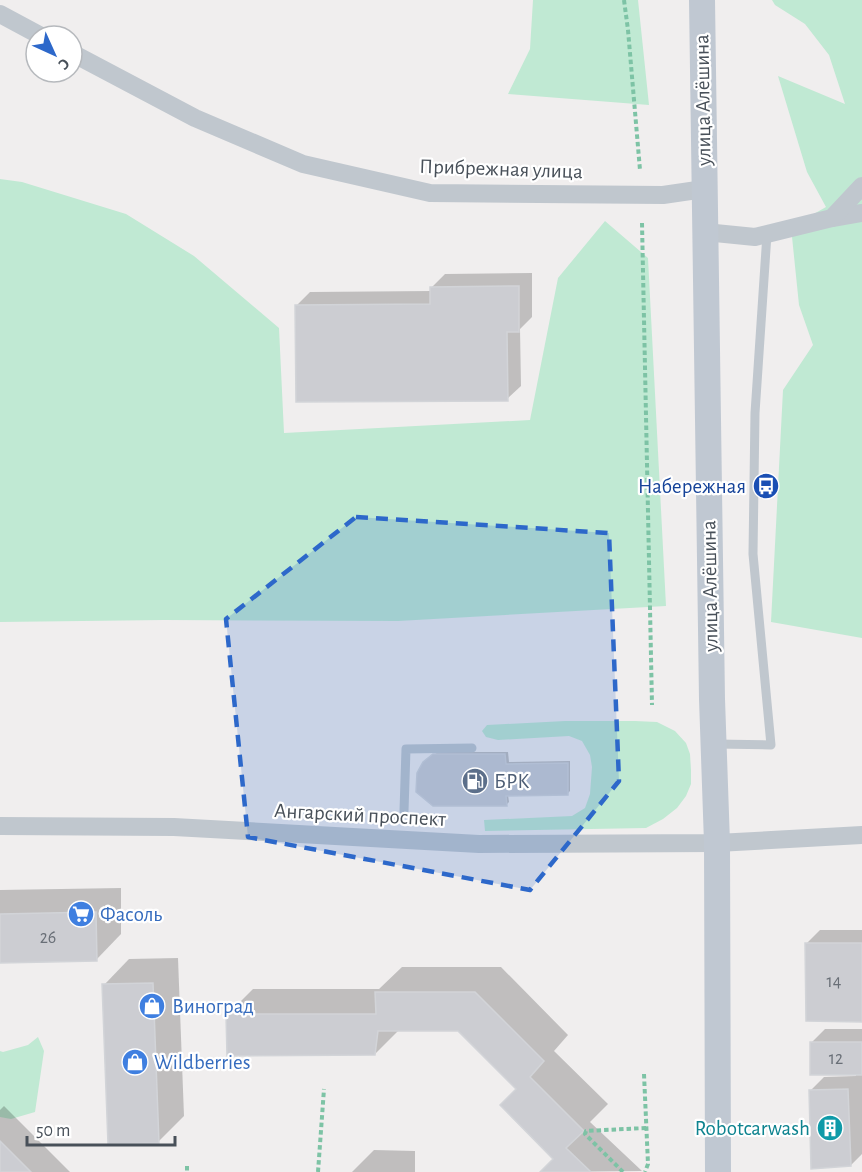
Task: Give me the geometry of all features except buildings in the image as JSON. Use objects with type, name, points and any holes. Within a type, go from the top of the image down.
[{"type":"street","name":"улица Алёшина","points":[[702,0],[713,744],[717,843],[718,1172]]},
{"type":"street","points":[[0,14],[24,27]]},
{"type":"street","name":"Прибрежная улица","points":[[84,59],[195,118],[303,164],[430,193],[663,195],[705,189]]},
{"type":"street","points":[[832,218],[862,186]]},
{"type":"street","points":[[705,232],[754,237],[862,213]]},
{"type":"street","name":"Ангарский проспект","points":[[0,826],[174,828],[479,844],[717,843],[862,835]]},
{"type":"lane","points":[[713,744],[771,745],[753,554],[755,413],[766,234]]},
{"type":"lane","points":[[404,812],[406,749],[472,748]]},
{"type":"path","points":[[624,0],[640,170]]},
{"type":"path","points":[[642,223],[652,705]]},
{"type":"path","points":[[644,1074],[648,1164],[645,1172]]},
{"type":"path","points":[[318,1172],[324,1089]]},
{"type":"path","points":[[623,1172],[585,1134],[586,1131],[646,1128]]},
{"type":"path","points":[[187,1166],[187,1172]]},
{"type":"highlighted area","points":[[356,517],[609,533],[619,781],[530,890],[248,837],[226,619]]},
{"type":"green space","points":[[533,0],[638,0],[649,105],[508,94],[530,49]]},
{"type":"green space","points":[[772,0],[862,0],[862,638],[771,622],[783,390],[813,345],[799,305],[791,227],[826,207],[807,172],[778,76],[845,104],[829,55],[805,24],[775,5]]},
{"type":"green space","points":[[0,179],[22,182],[126,214],[194,256],[279,328],[284,433],[530,420],[558,278],[605,221],[648,258],[666,606],[398,621],[0,622]]},
{"type":"green space","points":[[565,721],[657,722],[675,731],[686,743],[690,754],[691,784],[686,796],[677,808],[646,828],[485,831],[484,820],[572,816],[585,808],[590,794],[592,767],[590,755],[582,741],[569,736],[498,740],[486,737],[482,731],[487,725]]},
{"type":"green space","points":[[38,1037],[44,1051],[35,1112],[11,1119],[0,1117],[0,1051],[28,1045]]},
{"type":"place","name":"Набережная","points":[[766,486]]},
{"type":"place","name":"БРК","points":[[475,781]]},
{"type":"place","name":"Фасоль","points":[[81,914]]},
{"type":"place","name":"Виноград","points":[[152,1006]]},
{"type":"place","name":"Wildberries","points":[[135,1062]]},
{"type":"place","name":"Robotcarwash","points":[[830,1128]]}]
